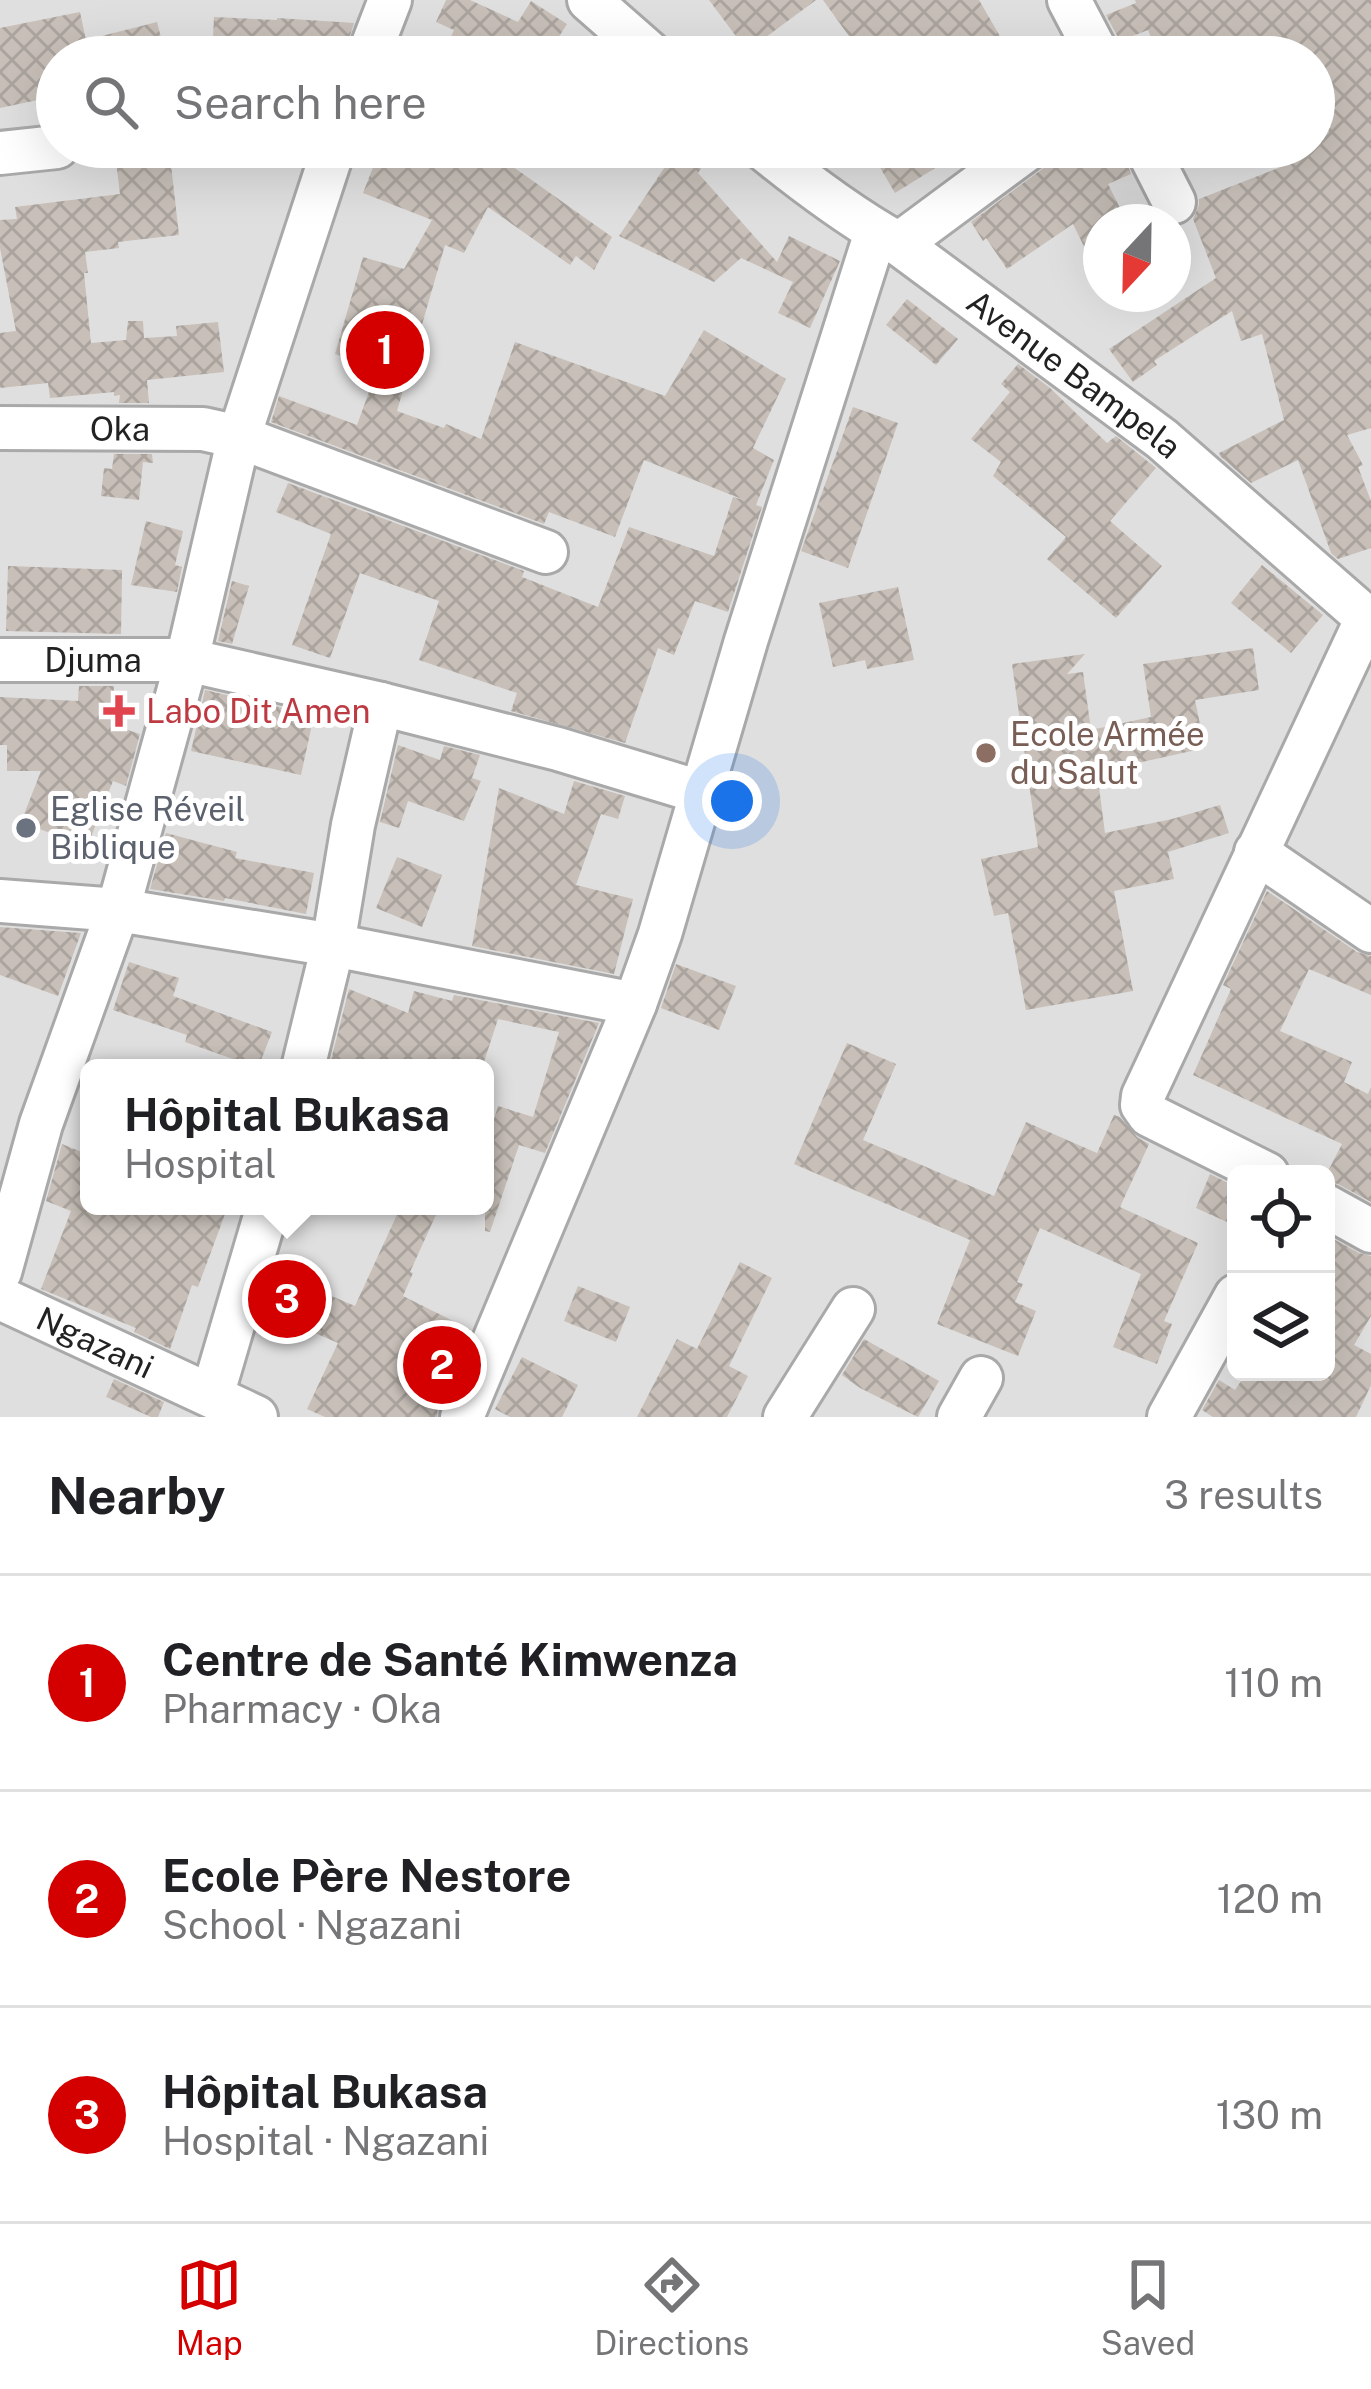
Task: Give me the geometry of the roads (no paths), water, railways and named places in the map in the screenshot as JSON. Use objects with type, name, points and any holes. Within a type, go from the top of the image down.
[{"type":"street","points":[[376,36],[390,0]]},
{"type":"street","points":[[589,0],[630,36]]},
{"type":"street","points":[[1069,0],[1088,36]]},
{"type":"street","points":[[0,153],[36,149]]},
{"type":"street","points":[[0,1272],[20,1122],[118,910],[187,660],[239,437],[327,168]]},
{"type":"street","name":"Avenue Bampela","points":[[787,168],[1162,439],[1369,620]]},
{"type":"street","points":[[462,1417],[635,1004],[700,792],[887,238],[997,168]]},
{"type":"street","points":[[1157,168],[1174,202]]},
{"type":"street","name":"Oka","points":[[0,428],[203,429],[239,437],[546,552]]},
{"type":"street","points":[[1249,1165],[1149,1115],[1142,1106],[1143,1096],[1369,620]]},
{"type":"street","name":"Djuma","points":[[0,660],[187,660],[558,749],[700,792]]},
{"type":"street","points":[[305,1059],[381,704]]},
{"type":"street","points":[[1256,851],[1371,931]]},
{"type":"street","points":[[0,901],[118,910],[333,945],[635,1004]]},
{"type":"street","points":[[1335,1211],[1371,1231]]},
{"type":"street","points":[[196,1401],[265,1215]]},
{"type":"street","name":"Ngazani","points":[[0,1298],[196,1401],[256,1417]]},
{"type":"street","points":[[785,1417],[854,1309]]},
{"type":"street","points":[[1169,1417],[1227,1312]]},
{"type":"street","points":[[958,1417],[981,1378]]},
{"type":"place","name":"Centre de Santé Kimwenza","points":[[385,350]]},
{"type":"place","name":"Labo Dit Amen","points":[[119,711]]},
{"type":"place","name":"Ecole Armée du Salut","points":[[986,753]]},
{"type":"place","name":"Eglise Réveil Biblique","points":[[26,828]]},
{"type":"place","name":"Hôpital Bukasa","points":[[287,1299]]},
{"type":"place","name":"Ecole Père Nestore","points":[[442,1365]]}]
